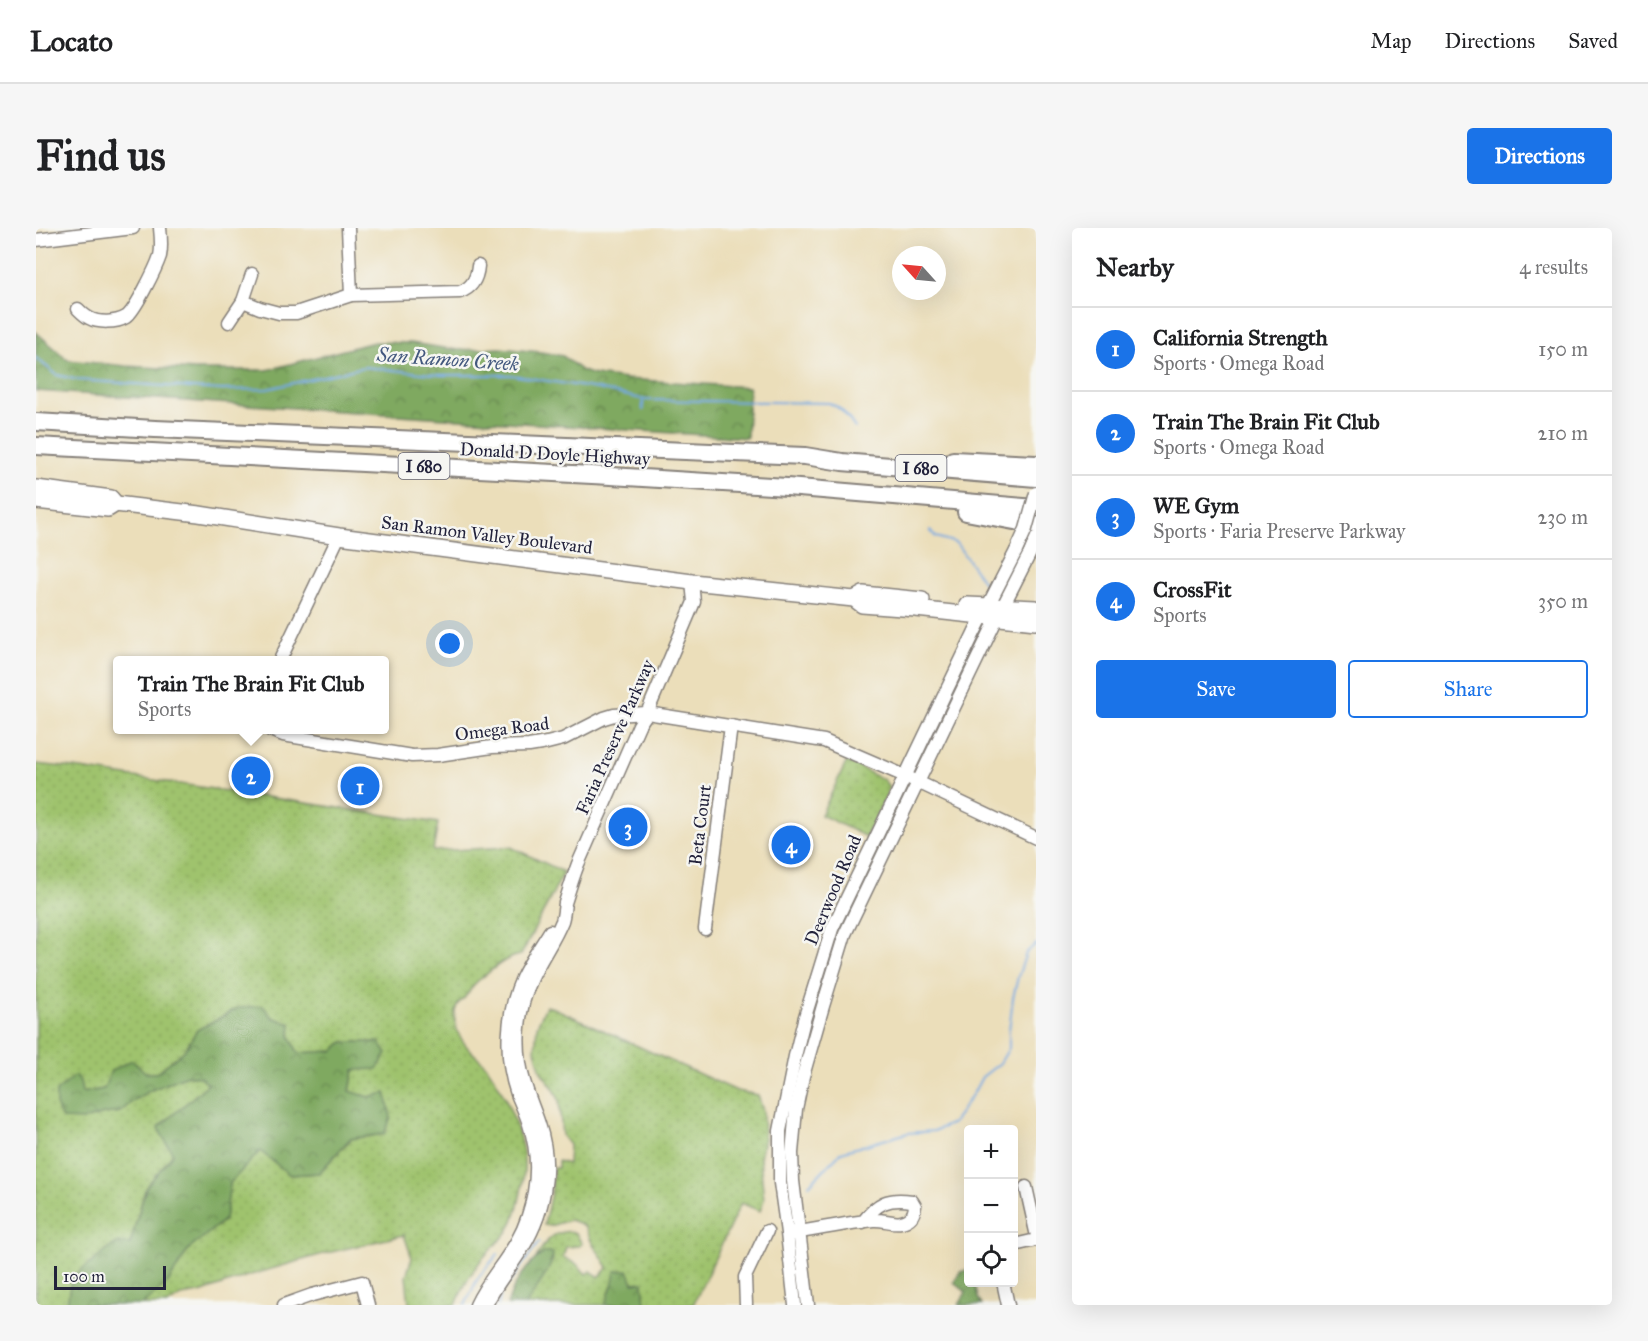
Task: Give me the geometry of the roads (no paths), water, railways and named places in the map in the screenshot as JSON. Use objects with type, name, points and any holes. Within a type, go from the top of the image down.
[{"type":"highway","name":"Donald D Doyle Highway","points":[[36,422],[806,456],[842,462],[1036,478]]},
{"type":"highway","name":"Donald D Doyle Highway","points":[[36,446],[646,478],[787,487],[1036,508]]},
{"type":"highway","points":[[806,456],[829,453],[1036,464]]},
{"type":"highway","points":[[935,501],[965,512],[1036,525]]},
{"type":"main road","name":"San Ramon Valley Boulevard","points":[[36,488],[111,498],[116,504]]},
{"type":"main road","name":"San Ramon Valley Boulevard","points":[[36,501],[108,509],[116,504],[199,514],[339,536],[692,582],[855,599],[863,594],[993,612],[1036,622]]},
{"type":"main road","name":"San Ramon Valley Boulevard","points":[[993,612],[1036,608]]},
{"type":"street","points":[[36,240],[133,228]]},
{"type":"street","points":[[78,309],[94,320],[116,321],[127,317],[138,302],[160,256],[160,228]]},
{"type":"street","points":[[348,228],[351,295]]},
{"type":"street","points":[[243,301],[279,313],[296,313],[351,295],[460,292],[466,290],[477,276],[478,266]]},
{"type":"street","points":[[229,322],[243,301],[252,274]]},
{"type":"street","name":"Deerwood Road","points":[[795,1305],[792,1153],[796,1109],[803,1076],[845,934],[917,782],[993,612],[1026,529],[1036,493]]},
{"type":"street","points":[[282,656],[339,536]]},
{"type":"street","name":"Deerwood Road","points":[[808,1305],[780,1183],[780,1131],[799,1038],[832,929],[905,776],[993,612],[1030,553],[1036,538]]},
{"type":"street","name":"Faria Preserve Parkway","points":[[486,1305],[528,1240],[538,1217],[544,1192],[546,1162],[544,1146],[539,1124],[522,1078],[518,1044],[526,994],[532,978],[553,942],[563,918],[573,876],[590,835],[639,725],[647,713],[694,602],[692,582]]},
{"type":"street","name":"Omega Road","points":[[281,734],[412,756],[547,743],[563,739],[604,718],[647,713],[824,741],[905,776],[1036,838]]},
{"type":"street","name":"Beta Court","points":[[705,929],[731,726]]},
{"type":"street","name":"Faria Preserve Parkway","points":[[476,1305],[489,1281],[518,1240],[528,1216],[534,1191],[536,1162],[534,1142],[512,1077],[508,1043],[509,1026],[512,1007],[522,977],[564,907]]},
{"type":"street","points":[[1026,1187],[1036,1232]]},
{"type":"street","points":[[793,1232],[863,1222]]},
{"type":"street","points":[[746,1305],[745,1277],[767,1232]]},
{"type":"street","points":[[1018,1244],[1036,1240]]},
{"type":"street","points":[[291,1304],[312,1295],[362,1282],[368,1305]]},
{"type":"street","points":[[1004,1287],[1008,1305]]},
{"type":"waterway","name":"San Ramon Creek","points":[[36,358],[57,375],[78,380],[222,390],[267,389],[364,367],[441,375],[511,375],[598,389],[646,400],[829,403],[841,410],[855,428]]},
{"type":"waterway","points":[[643,401],[643,410]]},
{"type":"waterway","name":"San Ramon Creek","points":[[930,530],[936,537],[956,543],[985,584]]},
{"type":"waterway","points":[[809,1185],[841,1152],[908,1133],[934,1131],[953,1123],[982,1077],[1000,1063],[1009,1048],[1013,998],[1018,977],[1026,953],[1036,944]]},
{"type":"waterway","points":[[498,1305],[501,1294],[539,1242]]},
{"type":"waterway","points":[[465,1305],[478,1278],[498,1254]]},
{"type":"place","name":"Train The Brain Fit Club","points":[[251,776]]},
{"type":"place","name":"California Strength","points":[[360,786]]},
{"type":"place","name":"WE Gym","points":[[628,827]]},
{"type":"place","name":"CrossFit","points":[[791,845]]}]
